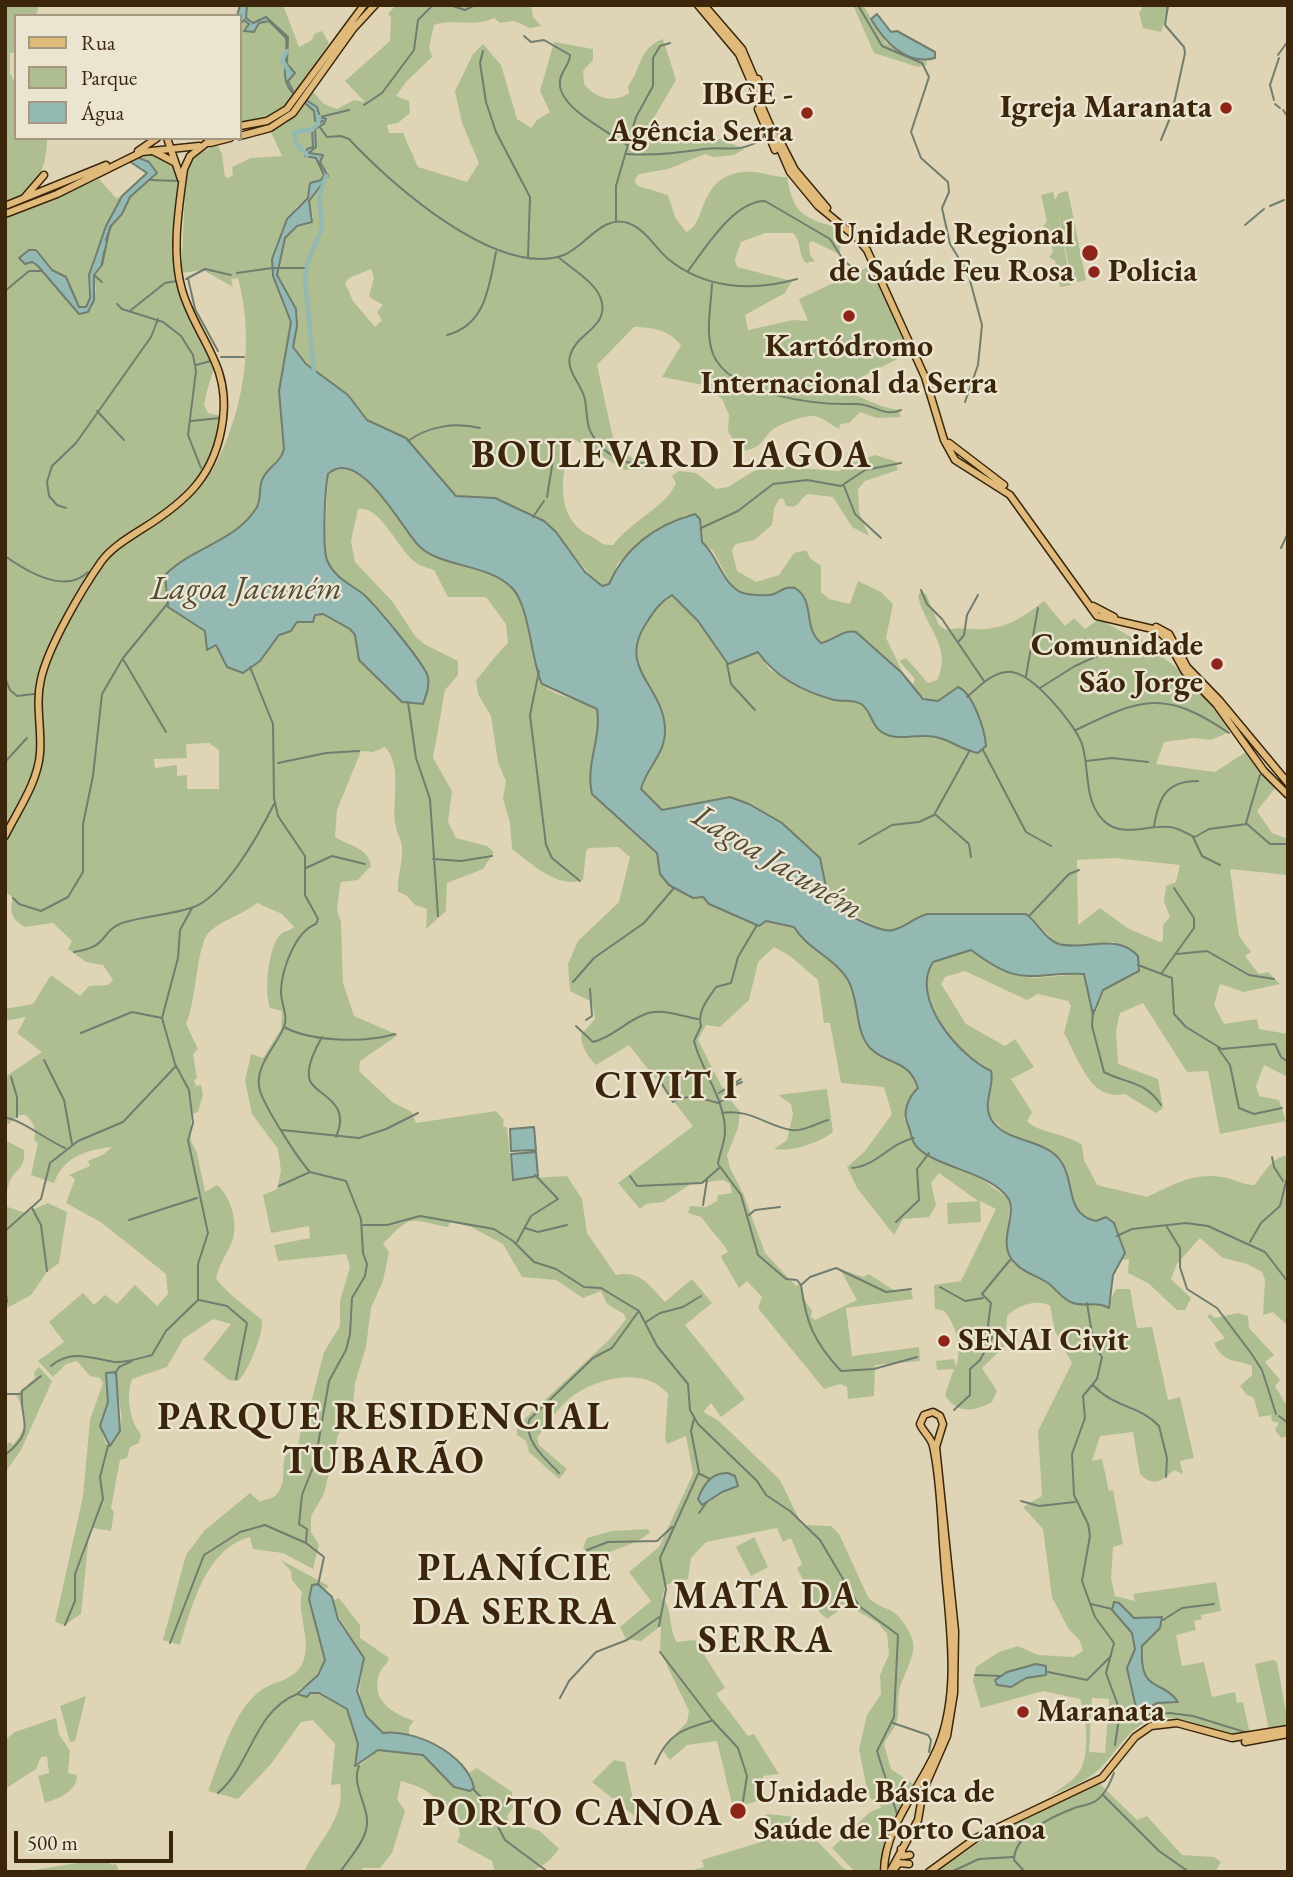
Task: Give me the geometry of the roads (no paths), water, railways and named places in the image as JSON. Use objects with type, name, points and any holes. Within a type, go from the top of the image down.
[{"type":"main road","points":[[242,126],[267,121],[287,108],[364,5]]},
{"type":"main road","points":[[242,135],[270,128],[288,118],[353,29],[375,5]]},
{"type":"main road","points":[[701,6],[748,73]]},
{"type":"main road","points":[[701,6],[742,49],[770,141],[790,172],[818,206],[857,238],[867,250],[925,377],[947,447],[960,466],[980,472],[1012,493],[1096,610],[1114,617],[1152,625],[1169,634],[1187,667],[1219,700],[1288,783]]},
{"type":"main road","points":[[748,73],[755,71],[764,102],[790,162],[811,192],[870,248],[927,374],[947,440],[954,450],[1010,495],[1097,616],[1157,631],[1166,638],[1185,672],[1216,705],[1264,771],[1288,795]]},
{"type":"main road","points":[[135,154],[154,140]]},
{"type":"main road","points":[[168,140],[182,186]]},
{"type":"main road","points":[[170,140],[181,148]]},
{"type":"main road","points":[[5,836],[37,768],[39,691],[55,641],[103,559],[124,541],[181,505],[201,481],[221,431],[222,379],[215,355],[181,289],[177,267],[186,163],[210,140]]},
{"type":"main road","points":[[5,206],[135,154],[222,140]]},
{"type":"main road","points":[[151,150],[165,155],[178,167]]},
{"type":"main road","points":[[5,214],[57,194],[124,159]]},
{"type":"main road","points":[[19,202],[36,188],[44,175]]},
{"type":"main road","points":[[49,190],[57,194]]},
{"type":"main road","points":[[960,466],[962,460],[973,463]]},
{"type":"main road","points":[[884,1872],[887,1847],[898,1819],[917,1790],[946,1718],[951,1633],[933,1449],[921,1419],[931,1412],[942,1420],[936,1447],[955,1631],[954,1693],[947,1736],[930,1773],[915,1826],[907,1836],[906,1855],[893,1871]]},
{"type":"main road","points":[[925,1433],[938,1432]]},
{"type":"main road","points":[[931,1872],[976,1838],[1099,1780],[1135,1737],[1151,1726],[1177,1723],[1215,1736],[1237,1739],[1288,1731]]},
{"type":"main road","points":[[929,1764],[930,1773]]},
{"type":"main road","points":[[913,1798],[916,1802],[922,1798]]},
{"type":"main road","points":[[898,1819],[911,1814],[915,1826]]},
{"type":"main road","points":[[907,1836],[912,1844]]},
{"type":"main road","points":[[893,1871],[906,1855]]},
{"type":"water","points":[[240,5],[247,5],[246,18],[253,23],[266,17],[288,37],[287,64],[295,73],[288,81],[295,95],[286,83],[286,38],[269,21],[259,23],[254,32],[244,31],[249,24],[244,20],[242,22],[242,14],[238,14]]},
{"type":"water","points":[[877,14],[891,32],[897,31],[935,52],[935,58],[924,60],[897,50],[882,36],[871,19]]},
{"type":"water","name":"Lagoa Jacuném","points":[[306,100],[317,107],[320,117],[326,119],[324,124],[315,129],[316,147],[309,153],[323,155],[320,162],[328,176],[309,201],[312,222],[297,226],[285,238],[277,275],[296,309],[297,326],[293,347],[306,364],[348,395],[367,420],[406,438],[456,496],[495,498],[544,521],[556,532],[585,572],[602,586],[609,584],[625,558],[645,538],[656,530],[695,514],[700,519],[702,542],[727,580],[739,591],[768,595],[786,588],[795,588],[805,600],[812,629],[821,643],[846,632],[856,632],[902,673],[923,699],[938,701],[958,687],[969,696],[981,722],[985,739],[986,746],[978,753],[934,737],[884,734],[861,704],[834,700],[802,688],[773,669],[758,652],[728,664],[698,621],[672,595],[655,610],[647,622],[636,653],[644,677],[658,701],[665,731],[662,747],[641,789],[662,810],[730,797],[749,804],[782,823],[820,858],[829,901],[850,916],[879,929],[893,930],[928,914],[1026,914],[1050,939],[1059,944],[1120,945],[1138,956],[1139,971],[1103,990],[1093,1015],[1084,974],[1015,974],[988,962],[971,950],[933,962],[927,976],[927,992],[941,1024],[965,1053],[991,1071],[988,1107],[991,1119],[997,1127],[1053,1153],[1065,1168],[1079,1211],[1096,1221],[1106,1217],[1114,1223],[1125,1253],[1113,1275],[1109,1308],[1069,1302],[1048,1283],[1019,1267],[1007,1248],[1011,1212],[1008,1198],[990,1182],[928,1156],[916,1147],[906,1120],[909,1100],[918,1088],[914,1078],[903,1067],[877,1054],[865,1041],[852,988],[836,966],[794,927],[766,921],[759,926],[709,904],[703,897],[693,898],[669,885],[660,874],[657,853],[592,794],[590,783],[597,709],[542,684],[523,608],[512,588],[502,580],[428,553],[419,546],[366,480],[353,471],[340,468],[328,474],[327,481],[324,531],[327,560],[337,575],[377,608],[425,670],[428,680],[423,704],[402,702],[359,660],[355,635],[350,629],[323,614],[315,615],[313,622],[297,622],[291,631],[279,635],[260,661],[243,673],[227,667],[216,645],[207,650],[205,631],[168,607],[165,575],[188,557],[226,537],[248,519],[257,507],[262,480],[284,449],[279,391],[291,322],[273,276],[272,259],[287,219],[308,198],[310,183],[321,180],[324,175],[316,158],[305,156],[307,149],[313,147],[312,129],[323,121],[315,121],[314,111],[304,102]]},
{"type":"water","points":[[137,157],[149,162],[157,173],[130,197],[122,214],[110,227],[102,265],[94,275],[94,300],[88,312],[79,314],[37,265],[32,262],[25,264],[19,258],[29,250],[36,250],[52,270],[66,277],[79,307],[86,307],[90,298],[89,275],[106,226],[122,196],[147,173],[129,161]]},
{"type":"water","points":[[534,1127],[536,1150],[511,1151],[510,1129]]},
{"type":"water","points":[[536,1152],[538,1176],[513,1180],[511,1154]]},
{"type":"water","points":[[116,1372],[120,1431],[110,1446],[100,1426],[108,1402],[106,1373]]},
{"type":"water","points":[[728,1473],[735,1476],[738,1486],[722,1492],[702,1505],[698,1499],[705,1484],[717,1475]]},
{"type":"water","points":[[318,1584],[332,1597],[338,1619],[364,1658],[357,1691],[366,1716],[383,1733],[410,1735],[438,1746],[451,1755],[469,1776],[474,1788],[470,1791],[454,1787],[423,1755],[378,1750],[355,1766],[358,1744],[347,1709],[319,1693],[310,1693],[307,1697],[297,1694],[318,1675],[325,1660],[309,1599],[312,1585]]},
{"type":"water","points":[[1114,1602],[1119,1603],[1134,1618],[1162,1617],[1160,1628],[1142,1646],[1144,1672],[1148,1679],[1178,1702],[1157,1703],[1142,1711],[1136,1708],[1127,1668],[1135,1649],[1132,1633],[1112,1610]]},
{"type":"water","points":[[1036,1664],[1046,1666],[1046,1675],[1026,1678],[1011,1687],[997,1685],[995,1680],[1007,1672]]},
{"type":"waterway","points":[[364,105],[382,93],[414,50],[418,20],[433,5]]},
{"type":"waterway","points":[[450,5],[465,10],[475,5]]},
{"type":"waterway","points":[[858,5],[882,46],[922,63],[929,77],[911,132],[921,158],[948,182],[949,192],[942,208],[950,244],[968,273],[982,325],[978,365],[965,402]]},
{"type":"waterway","points":[[1161,140],[1172,113],[1185,53],[1184,47],[1165,25],[1168,5]]},
{"type":"waterway","points":[[524,36],[531,42],[544,40],[570,55],[560,81],[563,95],[578,112],[627,145]]},
{"type":"waterway","points":[[1278,55],[1288,41]]},
{"type":"waterway","points":[[616,221],[616,186],[636,117],[653,86],[653,58],[660,46],[670,43]]},
{"type":"waterway","name":"Lagoa Jacuném","points":[[287,51],[282,60],[288,70]]},
{"type":"waterway","points":[[483,51],[480,63],[486,102],[496,132],[530,197],[528,257]]},
{"type":"waterway","points":[[1274,100],[1270,85],[1279,58]]},
{"type":"waterway","points":[[1275,104],[1280,108]]},
{"type":"waterway","points":[[320,117],[349,110]]},
{"type":"waterway","points":[[1283,110],[1288,117]]},
{"type":"waterway","name":"Lagoa Jacuném","points":[[307,155],[296,143],[294,132],[311,130],[318,124],[319,117]]},
{"type":"waterway","points":[[319,126],[327,137],[341,136],[349,139],[391,179],[447,223],[478,241],[508,253],[537,259],[564,255],[602,227],[619,221],[639,229],[667,258],[681,268],[713,282],[763,286],[797,279]]},
{"type":"waterway","points":[[627,154],[740,148],[763,139],[764,131]]},
{"type":"waterway","name":"Lagoa Jacuném","points":[[314,372],[305,280],[308,262],[322,228],[319,197],[326,176]]},
{"type":"waterway","points":[[151,180],[178,181]]},
{"type":"waterway","points":[[1270,206],[1284,200]]},
{"type":"waterway","points":[[688,271],[712,238],[732,217],[754,203],[765,201],[830,239],[844,261],[852,267]]},
{"type":"waterway","points":[[1245,225],[1264,209]]},
{"type":"waterway","points":[[106,240],[111,226]]},
{"type":"waterway","points":[[102,264],[104,252]]},
{"type":"waterway","points":[[447,335],[470,323],[478,313],[488,291],[496,252]]},
{"type":"waterway","points":[[558,257],[596,289],[602,303],[600,319],[573,348],[569,361],[584,396],[593,437],[607,452],[625,462],[645,463],[654,459]]},
{"type":"waterway","points":[[237,273],[272,268],[306,268]]},
{"type":"waterway","points":[[186,279],[205,269],[231,275]]},
{"type":"waterway","points":[[5,291],[29,271],[42,271]]},
{"type":"waterway","points":[[95,276],[102,282]]},
{"type":"waterway","points":[[188,278],[195,309],[218,351]]},
{"type":"waterway","points":[[131,310],[165,283],[177,281]]},
{"type":"waterway","points":[[712,284],[709,328],[713,354],[722,368],[737,380],[755,389],[798,400],[861,404],[889,412],[901,410]]},
{"type":"waterway","points":[[117,304],[122,309],[163,322],[181,336],[193,355],[196,371],[188,435],[201,468]]},
{"type":"waterway","points":[[66,508],[57,505],[49,496],[47,482],[52,466],[76,443],[151,337],[158,319]]},
{"type":"waterway","points":[[221,357],[244,357]]},
{"type":"waterway","points":[[196,365],[211,361]]},
{"type":"waterway","points":[[97,411],[124,440]]},
{"type":"waterway","points":[[191,421],[220,418]]},
{"type":"waterway","points":[[408,441],[442,427],[461,425],[480,428]]},
{"type":"waterway","points":[[547,497],[553,460]]},
{"type":"waterway","points":[[701,528],[738,511],[773,484],[807,480],[841,486],[865,470],[901,463]]},
{"type":"waterway","points":[[844,486],[855,514],[881,538]]},
{"type":"waterway","points":[[533,517],[544,501]]},
{"type":"waterway","points":[[1281,548],[1288,533]]},
{"type":"waterway","points":[[5,556],[34,574],[57,581],[79,579],[88,572]]},
{"type":"waterway","points":[[921,590],[927,604],[942,619],[984,681]]},
{"type":"waterway","points":[[959,641],[964,635],[967,615],[978,595]]},
{"type":"waterway","points":[[13,898],[19,904],[41,911],[68,897],[83,872],[83,824],[93,776],[102,694],[123,658],[168,603]]},
{"type":"waterway","points":[[1026,676],[1038,608]]},
{"type":"waterway","points":[[1040,688],[1075,666],[1115,648],[1158,638]]},
{"type":"waterway","points":[[123,659],[166,732]]},
{"type":"waterway","points":[[727,664],[731,684],[755,710]]},
{"type":"waterway","points":[[250,667],[273,724],[274,798],[278,816],[305,856],[305,895],[318,919],[296,942],[287,961],[281,990],[285,1023],[262,1065],[260,1091],[275,1121],[310,1172]]},
{"type":"waterway","points":[[539,671],[530,715],[546,845],[552,858],[580,881]]},
{"type":"waterway","points":[[967,697],[990,678],[1007,672],[1017,673],[1039,688],[1078,735],[1082,744],[1092,803],[1110,826],[1127,830],[1170,827],[1195,837],[1209,829],[1247,824],[1270,844],[1288,844]]},
{"type":"waterway","points":[[5,678],[10,690],[17,696],[34,694]]},
{"type":"waterway","points":[[408,702],[416,758],[430,799],[438,916]]},
{"type":"waterway","points":[[1076,730],[1136,705],[1153,703],[1187,709],[1229,733]]},
{"type":"waterway","points":[[5,762],[27,738]]},
{"type":"waterway","points":[[859,844],[892,825],[919,822],[934,815],[970,750]]},
{"type":"waterway","points":[[983,750],[1026,832],[1051,846]]},
{"type":"waterway","points":[[278,763],[326,753],[359,751]]},
{"type":"waterway","points":[[1086,761],[1112,758],[1148,762]]},
{"type":"waterway","points":[[1246,823],[1260,775]]},
{"type":"waterway","points":[[1154,826],[1158,807],[1166,793],[1178,784],[1198,781]]},
{"type":"waterway","points":[[74,952],[93,947],[122,923],[191,908],[203,902],[216,892],[239,864],[274,804]]},
{"type":"waterway","points":[[936,815],[969,844],[971,857]]},
{"type":"waterway","points":[[1193,837],[1202,856],[1220,865]]},
{"type":"waterway","points":[[306,868],[332,856],[365,864]]},
{"type":"waterway","points":[[433,859],[461,861],[492,856]]},
{"type":"waterway","points":[[1029,916],[1069,874],[1079,870]]},
{"type":"waterway","points":[[573,982],[594,958],[644,923],[674,888]]},
{"type":"waterway","points":[[1161,974],[1194,928],[1194,918],[1174,888]]},
{"type":"waterway","points":[[51,1366],[74,1356],[118,1362],[152,1355],[166,1331],[198,1300],[198,1264],[208,1233],[188,1140],[193,1123],[189,1090],[175,1064],[162,1018],[178,958],[180,930],[192,908]]},
{"type":"waterway","points":[[757,925],[738,957],[731,983],[716,987],[704,1005],[701,1026],[694,1041],[724,1119],[725,1135],[718,1164],[741,1195],[758,1255],[786,1279],[797,1280],[801,1285],[813,1331],[824,1351],[841,1371],[874,1369],[917,1357]]},
{"type":"waterway","points":[[1177,954],[1207,951],[1249,975],[1274,979]]},
{"type":"waterway","points":[[1138,965],[1172,978],[1174,1014],[1186,1027],[1222,1049],[1275,1044],[1281,1057],[1288,1062]]},
{"type":"waterway","points":[[586,1020],[592,1016],[590,989]]},
{"type":"waterway","points":[[1093,1010],[1092,1026],[1104,1072],[1142,1087],[1161,1105]]},
{"type":"waterway","points":[[81,1033],[132,1012],[162,1018]]},
{"type":"waterway","points":[[576,1026],[593,1042],[650,1013],[664,1012],[698,1019]]},
{"type":"waterway","points":[[284,1027],[309,1036],[339,1040],[369,1039],[395,1034]]},
{"type":"waterway","points":[[322,1037],[312,1058],[309,1076],[314,1086],[337,1107],[340,1125],[336,1137]]},
{"type":"waterway","points":[[1218,1048],[1230,1065],[1239,1108],[1254,1114],[1282,1108]]},
{"type":"waterway","points":[[44,1060],[64,1100],[72,1144]]},
{"type":"waterway","points":[[5,1231],[41,1199],[50,1163],[78,1141],[123,1122],[175,1067]]},
{"type":"waterway","points":[[11,1077],[17,1097],[17,1117]]},
{"type":"waterway","points":[[659,1079],[673,1102],[690,1097],[718,1103]]},
{"type":"waterway","points":[[719,1093],[741,1079]]},
{"type":"waterway","points":[[720,1102],[729,1097],[731,1087],[742,1082]]},
{"type":"waterway","points":[[282,1130],[359,1138],[386,1129],[418,1113]]},
{"type":"waterway","points":[[722,1113],[741,1113],[791,1130],[805,1129],[828,1120]]},
{"type":"waterway","points":[[5,1118],[18,1122],[65,1148]]},
{"type":"waterway","points":[[852,1168],[869,1163],[914,1138]]},
{"type":"waterway","points":[[896,1222],[919,1200],[917,1169],[929,1153]]},
{"type":"waterway","points":[[1272,1157],[1274,1167],[1283,1181]]},
{"type":"waterway","points":[[630,1176],[637,1186],[702,1183],[719,1168]]},
{"type":"waterway","points":[[279,1186],[310,1172],[346,1181],[361,1219],[363,1253],[367,1264],[365,1276],[352,1298],[350,1334],[346,1350],[329,1381],[315,1462],[302,1495],[299,1524],[307,1529],[306,1542]]},
{"type":"waterway","points":[[1250,1242],[1261,1223],[1280,1206],[1288,1174]]},
{"type":"waterway","points":[[517,1242],[531,1216],[558,1199],[535,1175]]},
{"type":"waterway","points":[[703,1205],[707,1180]]},
{"type":"waterway","points":[[129,1220],[197,1198]]},
{"type":"waterway","points":[[749,1215],[755,1210],[780,1207]]},
{"type":"waterway","points":[[32,1208],[41,1225],[47,1271]]},
{"type":"waterway","points":[[362,1225],[387,1225],[420,1216],[494,1229],[513,1241],[534,1262],[556,1269],[584,1287],[601,1288],[639,1311],[657,1346],[688,1384],[690,1410],[698,1424],[757,1481],[766,1495],[790,1511],[820,1540],[859,1606],[898,1635],[894,1717],[877,1751],[897,1814]]},
{"type":"waterway","points":[[1117,1236],[1132,1229],[1186,1223],[1208,1226],[1265,1252],[1288,1282]]},
{"type":"waterway","points":[[525,1228],[538,1232],[567,1225]]},
{"type":"waterway","points":[[1167,1227],[1180,1248],[1180,1267],[1187,1289],[1217,1308],[1251,1353],[1262,1370],[1276,1414]]},
{"type":"waterway","points":[[954,1410],[970,1395],[970,1369],[980,1360],[992,1338],[988,1325],[991,1303],[982,1294],[1010,1260]]},
{"type":"waterway","points":[[801,1285],[810,1277],[836,1268],[886,1292],[911,1289]]},
{"type":"waterway","points":[[5,1284],[7,1302]]},
{"type":"waterway","points":[[940,1287],[965,1301],[983,1298]]},
{"type":"waterway","points":[[646,1322],[660,1313],[683,1307],[701,1296]]},
{"type":"waterway","points":[[199,1300],[227,1306],[247,1323],[236,1379]]},
{"type":"waterway","name":"Lagoa Jacuném","points":[[1087,1303],[1094,1346],[1102,1357],[1097,1379],[1083,1396],[1085,1418],[1072,1454],[1074,1495],[1088,1524],[1090,1536],[1082,1581],[1095,1617],[1114,1643],[1106,1673],[1120,1711],[1115,1745]]},
{"type":"waterway","points":[[559,1473],[533,1443],[528,1428],[529,1420],[593,1358],[612,1348],[638,1312]]},
{"type":"waterway","points":[[115,1374],[119,1367],[132,1361]]},
{"type":"waterway","points":[[5,1455],[15,1446],[24,1431],[22,1391],[41,1376]]},
{"type":"waterway","points":[[1093,1385],[1101,1393],[1143,1414],[1159,1426],[1167,1458],[1166,1477]]},
{"type":"waterway","points":[[5,1394],[20,1394]]},
{"type":"waterway","points":[[1279,1416],[1288,1423]]},
{"type":"waterway","points":[[659,1626],[666,1589],[660,1558],[699,1472],[691,1431],[694,1419]]},
{"type":"waterway","points":[[65,1625],[75,1601],[75,1574],[103,1499],[100,1477],[108,1446]]},
{"type":"waterway","points":[[700,1474],[710,1479]]},
{"type":"waterway","points":[[1021,1501],[1039,1506],[1075,1502]]},
{"type":"waterway","points":[[699,1513],[707,1502]]},
{"type":"waterway","points":[[170,1643],[204,1555],[240,1532],[265,1525],[306,1543],[324,1557],[318,1585]]},
{"type":"waterway","points":[[587,1550],[608,1542],[657,1541],[672,1527]]},
{"type":"waterway","points":[[1091,1604],[1112,1609]]},
{"type":"waterway","points":[[1163,1620],[1182,1608],[1214,1604]]},
{"type":"waterway","points":[[560,1698],[569,1681],[596,1652],[627,1640],[659,1617]]},
{"type":"waterway","points":[[660,1652],[712,1720],[738,1748],[747,1776],[743,1801]]},
{"type":"waterway","points":[[1048,1672],[1087,1680],[1111,1656]]},
{"type":"waterway","points":[[975,1675],[1001,1676]]},
{"type":"waterway","points":[[218,1793],[239,1768],[271,1713],[282,1702],[297,1694]]},
{"type":"waterway","points":[[1120,1717],[1170,1713],[1193,1716],[1248,1733]]},
{"type":"waterway","points":[[655,1764],[665,1746],[677,1734],[711,1721]]},
{"type":"waterway","points":[[893,1723],[928,1735],[931,1740],[929,1752]]},
{"type":"waterway","points":[[340,1872],[359,1846],[366,1830],[366,1814],[357,1782],[359,1766]]},
{"type":"waterway","points":[[1025,1872],[1014,1860],[1020,1843],[1027,1835],[1054,1817],[1097,1800],[1114,1773]]},
{"type":"waterway","points":[[473,1789],[485,1801],[505,1840],[548,1872]]},
{"type":"waterway","name":"Lagoa Jacuném","points":[[1103,1795],[1159,1851],[1189,1872]]},
{"type":"waterway","points":[[951,1872],[979,1859],[1013,1857]]},
{"type":"place","name":"Igreja Maranata","points":[[1226,108]]},
{"type":"place","name":"IBGE - Agência Serra","points":[[807,113]]},
{"type":"place","name":"Unidade Regional de Saúde Feu Rosa","points":[[1090,253]]},
{"type":"place","name":"Policia","points":[[1094,272]]},
{"type":"place","name":"Kartódromo Internacional da Serra","points":[[849,316]]},
{"type":"place","name":"Comunidade São Jorge","points":[[1217,664]]},
{"type":"place","name":"SENAI Civit","points":[[944,1341]]},
{"type":"place","name":"Maranata","points":[[1023,1712]]},
{"type":"place","name":"Unidade Básica de Saúde de Porto Canoa","points":[[738,1811]]},
{"type":"district","name":"BOULEVARD LAGOA","points":[[672,457]]},
{"type":"district","name":"CIVIT I","points":[[667,1088]]},
{"type":"district","name":"PARQUE RESIDENCIAL TUBARÃO","points":[[384,1441]]},
{"type":"district","name":"PLANÍCIE DA SERRA","points":[[515,1592]]},
{"type":"district","name":"MATA DA SERRA","points":[[766,1620]]},
{"type":"district","name":"PORTO CANOA","points":[[573,1815]]}]
